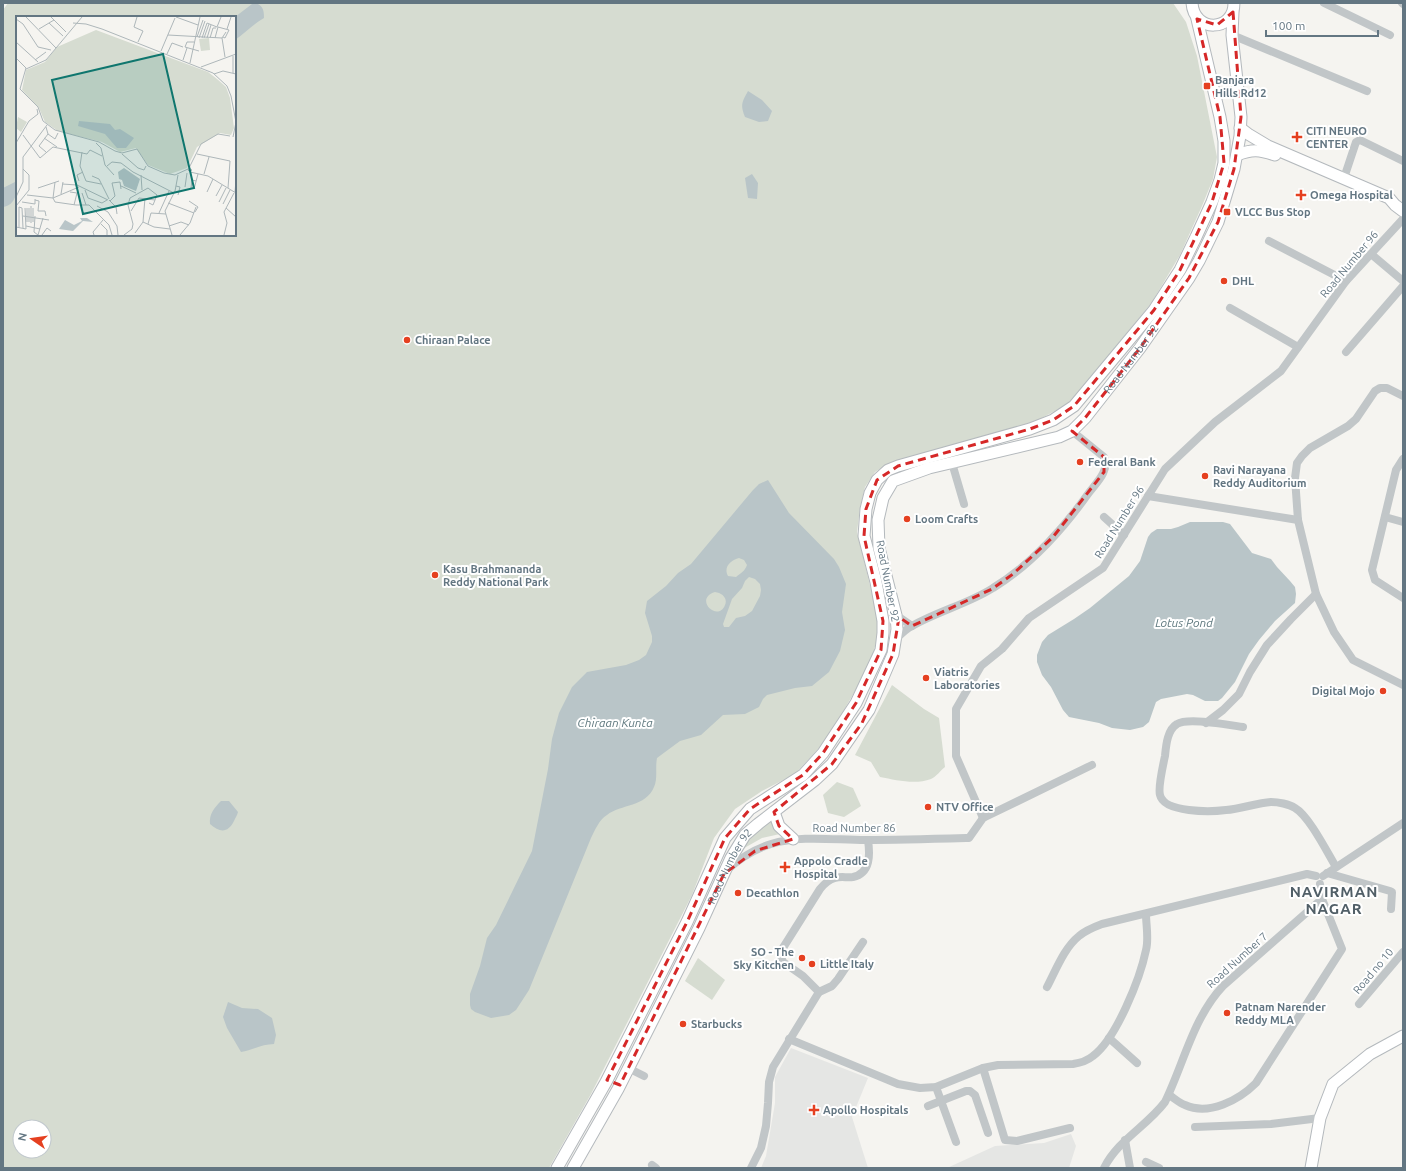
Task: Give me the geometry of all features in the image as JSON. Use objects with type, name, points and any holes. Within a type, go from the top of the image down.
[{"type":"main road","name":"Road Number 92","points":[[557,1168],[607,1080],[687,922],[725,838],[750,809],[803,775],[823,753],[856,703],[881,650],[883,621],[876,582],[864,536],[867,504],[870,493],[877,480],[888,470],[898,466],[1030,429],[1053,420],[1074,406],[1154,310],[1180,270],[1206,216],[1220,180],[1224,163],[1224,141],[1208,64],[1192,3]]},
{"type":"main road","name":"Road Number 92","points":[[574,1168],[620,1085],[699,928],[730,858],[745,835],[815,780],[832,764],[862,723],[869,710],[893,654],[896,639],[896,615],[879,548],[878,520],[883,498],[893,481],[929,468],[1059,437],[1072,430],[1086,418],[1140,348],[1189,278],[1218,222],[1237,155],[1240,136],[1240,117],[1232,35],[1233,8]]},
{"type":"main road","points":[[1197,19],[1210,25],[1224,23],[1229,18],[1233,8]]},
{"type":"main road","points":[[1240,128],[1268,146],[1389,198],[1399,208]]},
{"type":"main road","points":[[1237,155],[1250,151],[1262,151],[1275,155],[1386,204],[1399,208]]},
{"type":"main road","points":[[1206,216],[1218,222]]},
{"type":"main road","points":[[1130,339],[1140,348]]},
{"type":"main road","points":[[774,812],[779,826],[793,839]]},
{"type":"main road","points":[[1311,1168],[1320,1118],[1333,1084],[1370,1054],[1403,1036]]},
{"type":"main road","points":[[607,1080],[620,1085]]},
{"type":"street","points":[[1324,3],[1390,35]]},
{"type":"street","points":[[1232,35],[1367,91]]},
{"type":"street","points":[[1344,178],[1356,142],[1360,140],[1403,161]]},
{"type":"street","name":"Road Number 96","points":[[983,818],[956,756],[956,709],[981,666],[1002,649],[1029,618],[1103,568],[1165,469],[1215,422],[1281,371],[1346,281],[1403,219]]},
{"type":"street","points":[[1269,241],[1346,281]]},
{"type":"street","points":[[1371,254],[1403,281]]},
{"type":"street","points":[[1346,352],[1403,286]]},
{"type":"street","points":[[1230,308],[1298,347]]},
{"type":"street","points":[[1403,396],[1387,388],[1380,388],[1375,391],[1356,419],[1348,426],[1310,448],[1302,456],[1297,464],[1294,478],[1298,520],[1316,594],[1334,632],[1353,660],[1403,685]]},
{"type":"street","points":[[896,639],[912,626],[998,585],[1030,559],[1053,537],[1077,510],[1104,472],[1106,463],[1104,457],[1072,430]]},
{"type":"street","points":[[1403,459],[1396,470],[1372,570],[1375,580],[1403,598]]},
{"type":"street","points":[[952,463],[964,504]]},
{"type":"street","points":[[1148,496],[1298,520]]},
{"type":"street","points":[[1385,516],[1403,522]]},
{"type":"street","points":[[1104,517],[1124,535]]},
{"type":"street","points":[[1206,722],[1223,710],[1239,694],[1250,672],[1267,645],[1291,618],[1316,594]]},
{"type":"street","points":[[896,615],[912,626]]},
{"type":"street","points":[[1243,727],[1189,720],[1179,722],[1175,725],[1168,739],[1159,792],[1163,802],[1171,807],[1199,811],[1226,810],[1271,802],[1295,808],[1305,818],[1336,867]]},
{"type":"street","points":[[983,818],[1092,765]]},
{"type":"street","name":"Road Number 86","points":[[724,874],[737,861],[755,851],[770,844],[793,839],[868,840],[969,838],[983,818]]},
{"type":"street","points":[[1322,875],[1403,823]]},
{"type":"street","points":[[819,992],[803,976],[783,962],[781,951],[816,895],[826,882],[836,877],[853,877],[864,870],[868,864],[870,852],[868,840]]},
{"type":"street","points":[[1047,987],[1068,947],[1078,936],[1102,924],[1307,874],[1322,875],[1390,891],[1392,892],[1391,909]]},
{"type":"street","points":[[1169,1095],[1185,1106],[1199,1109],[1232,1102],[1248,1091],[1256,1083],[1342,949],[1322,899],[1320,884],[1324,880],[1322,875]]},
{"type":"street","name":"Road Number 7","points":[[1104,1168],[1125,1140],[1160,1110],[1169,1095],[1197,1025],[1212,997],[1322,899]]},
{"type":"street","points":[[789,1039],[898,1084],[920,1088],[936,1087],[983,1068],[998,1065],[1073,1064],[1084,1062],[1094,1056],[1109,1038],[1132,995],[1147,949],[1146,914]]},
{"type":"street","points":[[751,1168],[761,1148],[766,1126],[769,1082],[773,1067],[819,992],[832,986],[863,942]]},
{"type":"street","name":"Road no 10","points":[[1359,1004],[1403,952]]},
{"type":"street","points":[[1109,1038],[1137,1063]]},
{"type":"street","points":[[628,1068],[644,1076]]},
{"type":"street","points":[[983,1068],[1005,1140],[1018,1141],[1070,1128]]},
{"type":"street","points":[[936,1087],[956,1142]]},
{"type":"street","points":[[928,1106],[966,1091],[972,1092],[975,1095],[988,1133]]},
{"type":"street","points":[[1195,1127],[1271,1124],[1320,1118]]},
{"type":"street","points":[[985,1124],[999,1120]]},
{"type":"street","points":[[1125,1140],[1130,1168]]},
{"type":"street","points":[[1146,1162],[1159,1168]]},
{"type":"highlighted area","points":[[1233,12],[1241,117],[1234,169],[1218,222],[1189,278],[1140,348],[1085,418],[1072,431],[1104,457],[1104,472],[1053,537],[1013,574],[992,589],[912,626],[899,617],[893,654],[862,723],[832,764],[774,812],[779,826],[793,839],[755,851],[724,874],[620,1085],[607,1080],[687,922],[725,838],[750,809],[803,775],[823,753],[856,703],[881,650],[883,621],[864,536],[866,509],[877,480],[898,466],[1030,429],[1053,420],[1074,406],[1154,310],[1180,270],[1212,202],[1224,163],[1220,117],[1197,19],[1217,25]]},
{"type":"shaded area","name":"Kasu Brahmananda Reddy National Park","points":[[8,3],[1173,3],[1186,22],[1197,56],[1217,157],[1213,179],[1180,255],[1152,302],[1070,403],[1034,422],[888,464],[875,472],[865,487],[860,508],[857,532],[878,618],[877,639],[872,658],[837,722],[819,748],[795,774],[762,791],[735,809],[714,838],[692,895],[591,1094],[549,1168],[3,1168],[3,10]]},
{"type":"shaded area","points":[[892,685],[924,709],[939,718],[945,767],[931,779],[912,782],[880,777],[871,762],[855,755]]},
{"type":"shaded area","points":[[837,782],[853,788],[861,806],[844,817],[828,813],[823,795]]},
{"type":"shaded area","points":[[771,820],[780,834],[762,838],[739,851],[758,829]]},
{"type":"shaded area","points":[[698,958],[725,980],[712,1000],[685,981]]},
{"type":"shaded area","name":"Apollo Hospitals","points":[[791,1048],[868,1078],[852,1117],[868,1168],[761,1168],[766,1156],[775,1103],[775,1077]]},
{"type":"shaded area","points":[[1071,1134],[1076,1146],[1069,1168],[947,1168],[995,1146],[1044,1143]]},
{"type":"water","points":[[256,3],[260,5],[263,9],[264,18],[236,39],[236,16],[252,4]]},
{"type":"water","points":[[748,91],[762,100],[772,111],[768,121],[759,122],[745,117],[742,104]]},
{"type":"water","points":[[752,174],[758,183],[757,199],[748,198],[745,178]]},
{"type":"water","points":[[16,182],[15,198],[11,204],[3,207],[3,188]]},
{"type":"water","name":"Chiraan Kunta","points":[[768,480],[789,513],[834,559],[846,584],[842,612],[845,630],[840,651],[829,672],[812,686],[795,688],[767,695],[759,707],[745,714],[723,715],[701,735],[680,741],[657,758],[656,780],[650,793],[639,802],[613,811],[607,815],[596,829],[529,990],[516,1010],[509,1015],[491,1018],[475,1012],[471,1009],[470,994],[480,966],[487,938],[496,925],[532,851],[548,769],[552,739],[559,713],[572,687],[587,672],[626,665],[639,660],[646,655],[652,642],[652,636],[645,613],[647,601],[666,586],[678,573],[691,564],[759,484]],"holes":[[[739,558],[744,560],[747,565],[745,569],[736,577],[728,576],[726,570],[727,567],[733,560]],[[749,577],[755,579],[760,584],[760,596],[752,611],[745,616],[736,618],[729,627],[724,627],[723,624],[732,599],[742,588],[745,581]],[[715,592],[724,596],[726,602],[722,610],[717,612],[709,608],[706,600],[709,595]]]},
{"type":"water","name":"Lotus Pond","points":[[1190,522],[1223,522],[1230,524],[1252,553],[1271,559],[1295,587],[1295,603],[1275,621],[1259,640],[1249,654],[1235,682],[1218,701],[1205,701],[1193,695],[1187,694],[1161,699],[1156,702],[1149,722],[1143,727],[1130,730],[1112,728],[1099,723],[1069,717],[1063,710],[1051,687],[1042,675],[1037,662],[1037,655],[1042,642],[1048,635],[1090,608],[1129,576],[1140,561],[1148,537],[1151,533],[1157,529],[1171,529]]},
{"type":"water","points":[[221,801],[229,801],[238,812],[232,825],[226,830],[217,829],[210,824],[212,811]]},
{"type":"water","points":[[228,1002],[242,1008],[258,1009],[272,1018],[276,1035],[274,1044],[241,1052],[227,1028],[223,1017]]},
{"type":"place","name":"Banjara Hills Rd12","points":[[1207,86]]},
{"type":"place","name":"CITI NEURO CENTER","points":[[1297,137]]},
{"type":"place","name":"Omega Hospital","points":[[1301,195]]},
{"type":"place","name":"VLCC Bus Stop","points":[[1227,212]]},
{"type":"place","name":"DHL","points":[[1224,281]]},
{"type":"place","name":"Chiraan Palace","points":[[407,340]]},
{"type":"place","name":"Federal Bank","points":[[1080,462]]},
{"type":"place","name":"Ravi Narayana Reddy Auditorium","points":[[1205,476]]},
{"type":"place","name":"Loom Crafts","points":[[907,519]]},
{"type":"place","name":"Kasu Brahmananda Reddy National Park","points":[[435,575]]},
{"type":"place","name":"Viatris Laboratories","points":[[926,678]]},
{"type":"place","name":"Digital Mojo","points":[[1383,691]]},
{"type":"place","name":"NTV Office","points":[[928,807]]},
{"type":"place","name":"Appolo Cradle Hospital","points":[[785,867]]},
{"type":"place","name":"Decathlon","points":[[738,893]]},
{"type":"place","name":"SO - The Sky Kitchen","points":[[802,958]]},
{"type":"place","name":"Little Italy","points":[[812,964]]},
{"type":"place","name":"Patnam Narender Reddy MLA","points":[[1227,1013]]},
{"type":"place","name":"Starbucks","points":[[683,1024]]},
{"type":"place","name":"Apollo Hospitals","points":[[814,1110]]},
{"type":"district","name":"NAVIRMAN NAGAR","points":[[1334,900]]}]
